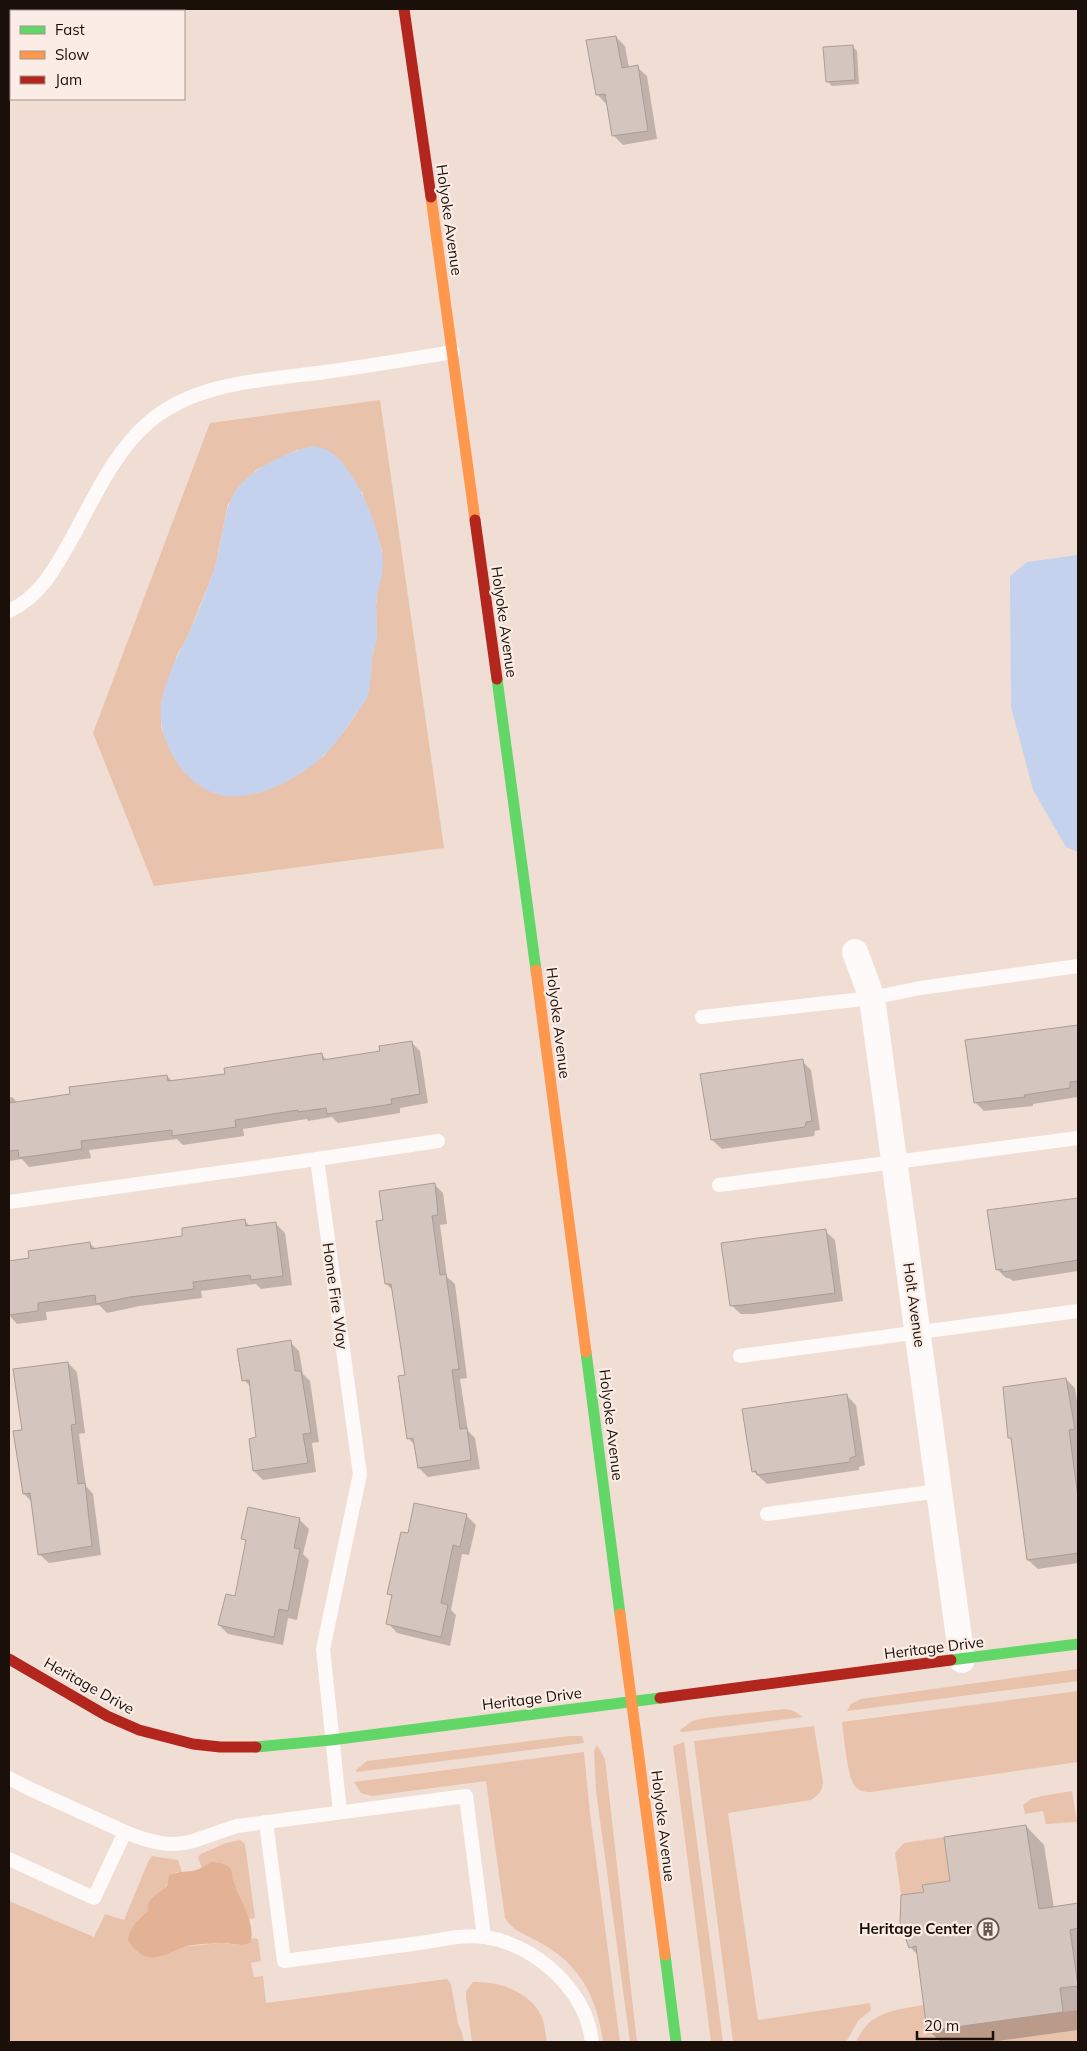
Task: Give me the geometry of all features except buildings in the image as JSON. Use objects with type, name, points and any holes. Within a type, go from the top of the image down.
[{"type":"street","name":"Holyoke Avenue","points":[[404,9],[453,352],[539,988],[676,2042]]},
{"type":"street","name":"Holt Avenue","points":[[855,952],[872,998],[962,1660]]},
{"type":"street","name":"Heritage Drive","points":[[9,1659],[110,1718],[142,1731],[177,1742],[210,1747],[253,1748],[331,1740],[1078,1644]]},
{"type":"lane","points":[[9,611],[25,602],[55,570],[121,453],[140,431],[158,415],[183,401],[227,386],[453,352]]},
{"type":"lane","points":[[702,1017],[872,998],[920,988],[1078,966]]},
{"type":"lane","points":[[719,1186],[1078,1138]]},
{"type":"lane","points":[[9,1202],[438,1141]]},
{"type":"lane","name":"Home Fire Way","points":[[317,1159],[360,1474],[323,1649],[340,1812]]},
{"type":"lane","points":[[740,1356],[1078,1311]]},
{"type":"lane","points":[[767,1514],[939,1491]]},
{"type":"lane","points":[[9,1778],[125,1832],[157,1844],[174,1845],[206,1837],[237,1826],[466,1796],[484,1937]]},
{"type":"lane","points":[[266,1822],[284,1961],[453,1938],[484,1937],[533,1955],[554,1971],[578,2004],[588,2022],[592,2042]]},
{"type":"lane","points":[[9,1860],[94,1898],[125,1832]]},
{"type":"shaded area","points":[[380,400],[444,848],[154,886],[93,733],[210,423]],"holes":[[[297,450],[362,492],[382,550],[376,606],[377,636],[367,698],[343,733],[324,756],[280,785],[185,773],[173,756],[161,727],[161,704],[177,655],[187,638],[215,568],[228,504],[256,470]]]},
{"type":"shaded area","points":[[1078,1669],[1078,1681],[847,1711],[851,1704],[861,1699]]},
{"type":"shaded area","points":[[1078,1691],[1078,1762],[871,1792],[859,1790],[854,1785],[848,1764],[842,1722]]},
{"type":"shaded area","points":[[785,1709],[794,1711],[803,1717],[679,1731],[692,1721],[704,1718]]},
{"type":"shaded area","points":[[814,1726],[823,1782],[818,1794],[811,1800],[728,1813],[758,2020],[870,2003],[871,2010],[858,2021],[846,2042],[733,2042],[694,1741]]},
{"type":"shaded area","points":[[582,1736],[584,1743],[357,1772],[356,1770],[367,1761]]},
{"type":"shaded area","points":[[684,1742],[723,2042],[711,2042],[673,1746]]},
{"type":"shaded area","points":[[597,1745],[605,1759],[637,2042],[630,2042],[596,1791],[594,1751]]},
{"type":"shaded area","points":[[584,1752],[590,1813],[620,2042],[603,2042],[591,1996],[576,1971],[553,1951],[516,1929],[505,1918],[486,1781],[372,1796],[361,1793],[354,1782]]},
{"type":"shaded area","points":[[1072,1791],[1077,1822],[1046,1824],[1043,1811],[1025,1814],[1023,1805],[1031,1799]]},
{"type":"shaded area","points":[[944,1837],[950,1881],[923,1885],[924,1892],[901,1895],[895,1853],[904,1843]]},
{"type":"shaded area","points":[[240,1840],[245,1844],[255,1918],[248,1919],[231,1870],[216,1862],[210,1862],[202,1869],[198,1857],[226,1843]]},
{"type":"shaded area","points":[[152,1856],[178,1860],[182,1873],[176,1872],[148,1911],[137,1921],[180,1947],[222,1943],[239,1945],[251,1942],[252,1938],[258,1939],[261,1961],[251,1963],[254,1977],[263,1976],[266,2003],[447,1979],[451,1984],[458,2024],[464,2042],[9,2042],[9,1901],[94,1937],[105,1914],[124,1920]]},
{"type":"shaded area","points":[[210,1862],[224,1864],[231,1870],[233,1881],[249,1919],[252,1934],[251,1942],[244,1945],[211,1943],[193,1945],[160,1957],[146,1956],[139,1953],[128,1940],[133,1927],[148,1911],[151,1899],[167,1886],[169,1876],[179,1872],[199,1869]]},
{"type":"shaded area","points":[[473,1982],[493,1983],[503,1986],[512,1989],[529,2000],[541,2015],[547,2042],[472,2042],[466,1991]]},
{"type":"shaded area","points":[[924,2005],[927,2031],[1078,2010],[1078,2042],[856,2042],[868,2024],[876,2018],[894,2011]]},
{"type":"water","points":[[312,446],[321,447],[336,456],[346,468],[356,482],[378,534],[383,568],[377,596],[377,638],[372,658],[368,693],[363,705],[344,732],[324,755],[299,775],[268,790],[251,795],[219,795],[195,782],[186,774],[171,753],[162,729],[161,705],[165,687],[214,570],[226,513],[235,492],[248,477],[265,465],[283,456]]},
{"type":"water","points":[[1078,555],[1078,852],[1066,847],[1033,790],[1011,707],[1010,576],[1027,562]]},
{"type":"traffic: fast","points":[[497,679],[536,970]]},
{"type":"traffic: fast","points":[[586,1352],[620,1614]]},
{"type":"traffic: fast","points":[[951,1660],[1078,1644]]},
{"type":"traffic: fast","points":[[256,1747],[331,1740],[660,1698]]},
{"type":"traffic: fast","points":[[665,1955],[676,2042]]},
{"type":"traffic: slow","points":[[431,197],[475,520]]},
{"type":"traffic: slow","points":[[536,970],[586,1352]]},
{"type":"traffic: slow","points":[[620,1614],[665,1955]]},
{"type":"traffic: jam","points":[[404,9],[431,197]]},
{"type":"traffic: jam","points":[[475,520],[497,679]]},
{"type":"traffic: jam","points":[[9,1659],[107,1716],[139,1730],[193,1744],[220,1747],[256,1747]]},
{"type":"traffic: jam","points":[[660,1698],[951,1660]]},
{"type":"place","name":"Heritage Center","points":[[988,1929]]}]
